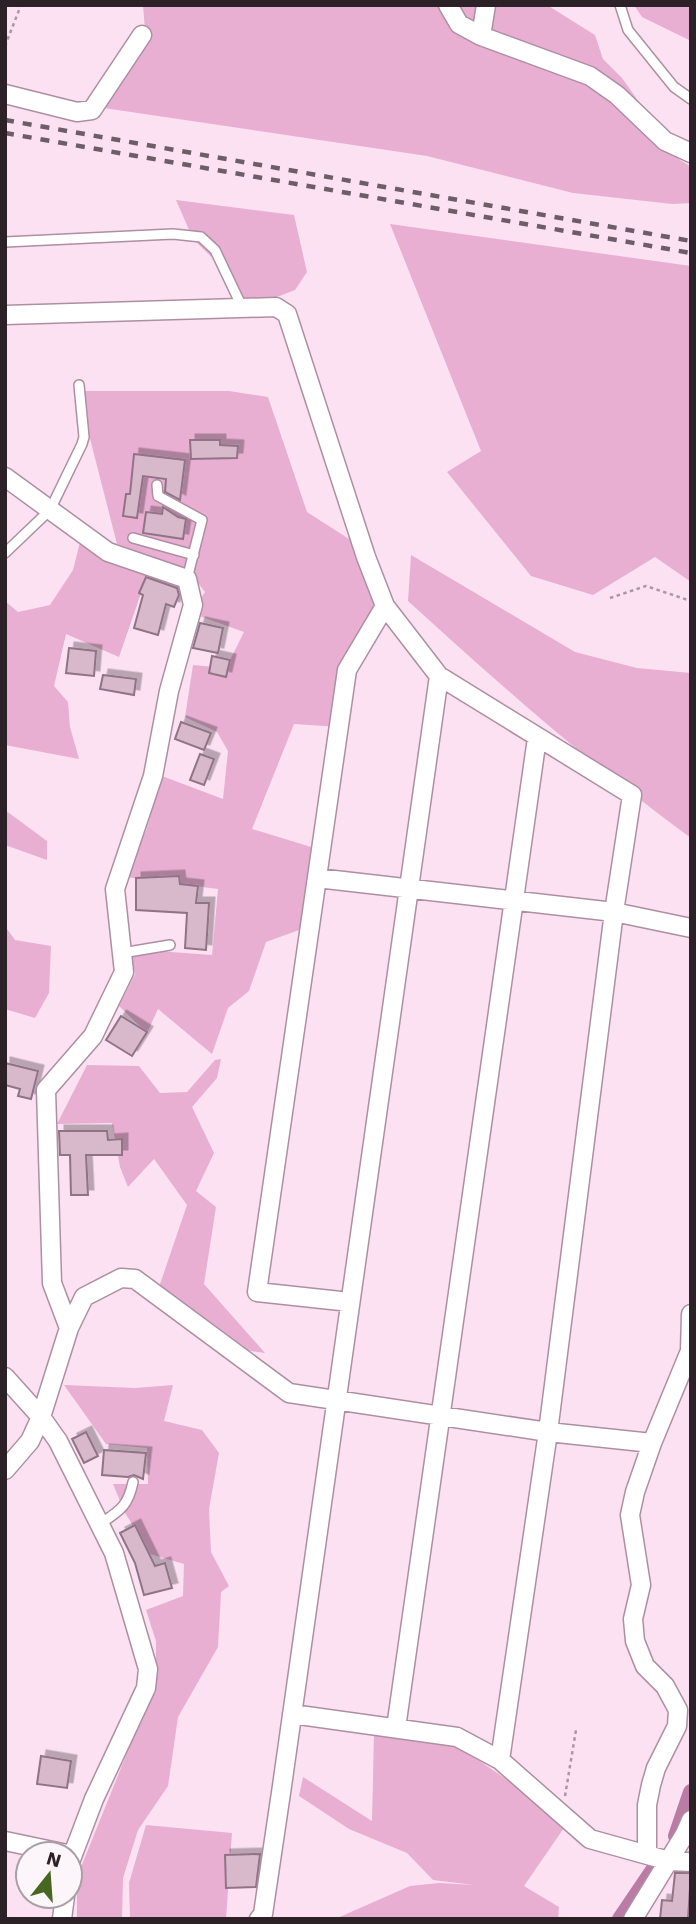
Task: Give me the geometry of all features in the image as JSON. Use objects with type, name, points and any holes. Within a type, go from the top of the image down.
[{"type":"street","points":[[448,5],[459,24],[481,36],[590,75],[617,95],[665,141],[691,153]]},
{"type":"street","points":[[481,36],[486,5]]},
{"type":"street","points":[[5,94],[77,112],[92,110],[142,35]]},
{"type":"street","points":[[5,315],[276,307],[286,314],[366,557],[385,606],[439,676],[632,795],[614,912],[548,1432],[500,1760]]},
{"type":"street","points":[[5,477],[108,552],[187,579],[193,605],[169,691],[153,776],[114,890],[124,972],[93,1036],[46,1090],[52,1283],[69,1328]]},
{"type":"street","points":[[350,1301],[257,1292],[347,670],[385,606]]},
{"type":"street","points":[[259,1919],[263,1914],[292,1714],[439,676]]},
{"type":"street","points":[[397,1728],[537,738]]},
{"type":"street","points":[[317,878],[614,912],[691,928]]},
{"type":"street","points":[[5,1470],[30,1441],[41,1418],[69,1328],[84,1297],[121,1278],[135,1279],[289,1393],[548,1432],[652,1443]]},
{"type":"street","points":[[647,1854],[647,1805],[651,1785],[656,1768],[677,1726],[678,1710],[665,1686],[645,1666],[635,1641],[633,1619],[641,1584],[630,1515],[652,1443],[690,1352],[691,1314]]},
{"type":"street","points":[[5,1377],[58,1441],[100,1524],[114,1553],[148,1668],[146,1688],[77,1840]]},
{"type":"street","points":[[292,1714],[457,1737],[500,1760],[590,1839],[669,1861],[691,1862]]},
{"type":"street","points":[[633,1919],[691,1820]]},
{"type":"lane","points":[[620,5],[628,30],[674,87],[691,99]]},
{"type":"lane","points":[[5,242],[173,234],[201,237],[215,250],[243,309]]},
{"type":"lane","points":[[5,553],[50,510],[84,437],[79,385]]},
{"type":"lane","points":[[157,485],[158,496],[202,520],[187,579]]},
{"type":"lane","points":[[133,538],[194,555]]},
{"type":"lane","points":[[121,953],[170,945]]},
{"type":"lane","points":[[100,1524],[130,1499],[133,1482]]},
{"type":"path","points":[[5,46],[21,5]]},
{"type":"path","points":[[610,598],[646,586],[691,601]]},
{"type":"path","points":[[562,1813],[576,1730]]},
{"type":"shaded area","points":[[143,5],[547,5],[595,35],[603,59],[622,78],[680,160],[691,167],[691,203],[672,204],[573,193],[427,156],[97,107],[146,44]]},
{"type":"shaded area","points":[[634,5],[691,5],[691,41],[642,17]]},
{"type":"shaded area","points":[[176,200],[294,215],[307,272],[295,290],[248,308],[232,277],[193,239]]},
{"type":"shaded area","points":[[390,224],[691,266],[691,582],[655,557],[593,595],[531,576],[447,472],[481,451]]},
{"type":"shaded area","points":[[84,391],[229,391],[268,397],[307,512],[363,548],[385,606],[340,665],[339,727],[294,724],[252,829],[321,850],[310,926],[266,942],[249,991],[228,1008],[212,1054],[158,1009],[147,1033],[119,1006],[135,974],[130,949],[212,955],[218,889],[118,876],[146,831],[162,776],[223,799],[228,751],[217,732],[185,717],[193,665],[226,668],[244,632],[191,613],[205,592],[187,569],[117,544],[87,427]]},
{"type":"shaded area","points":[[82,534],[149,570],[119,657],[66,634],[54,686],[68,702],[70,727],[79,759],[5,745],[5,601],[18,612],[50,605],[73,570]]},
{"type":"shaded area","points":[[411,555],[575,652],[637,668],[691,673],[691,838],[617,782],[546,723],[408,601]]},
{"type":"shaded area","points":[[5,810],[47,841],[47,860],[5,845]]},
{"type":"shaded area","points":[[5,926],[15,940],[51,946],[49,993],[35,1018],[5,1009]]},
{"type":"shaded area","points":[[221,1059],[217,1078],[192,1107],[214,1153],[196,1191],[216,1207],[204,1284],[265,1353],[244,1350],[159,1287],[187,1205],[154,1159],[128,1187],[120,1167],[112,1123],[57,1124],[87,1065],[139,1066],[160,1093],[187,1092],[215,1060]]},
{"type":"shaded area","points":[[64,1385],[135,1388],[173,1385],[164,1421],[202,1430],[219,1453],[209,1509],[211,1552],[229,1586],[221,1592],[218,1647],[178,1717],[168,1786],[138,1830],[123,1878],[122,1919],[77,1919],[77,1910],[84,1910],[84,1860],[129,1748],[156,1691],[156,1641],[146,1610],[183,1596],[184,1564],[150,1554],[124,1511],[113,1484],[148,1484],[147,1448],[106,1444]]},
{"type":"shaded area","points":[[374,1733],[456,1745],[566,1825],[524,1886],[559,1907],[558,1919],[335,1919],[410,1886],[439,1883],[474,1885],[433,1880],[407,1853],[349,1829],[299,1796],[303,1777],[372,1821]]},
{"type":"shaded area","points":[[146,1825],[232,1833],[226,1919],[130,1919],[129,1883]]},
{"type":"building","points":[[190,440],[220,440],[220,445],[238,446],[237,458],[191,459]]},
{"type":"building","points":[[134,454],[185,460],[180,500],[165,492],[166,479],[143,476],[137,518],[123,516],[126,494],[130,494]]},
{"type":"building","points":[[163,507],[186,519],[183,539],[143,533],[146,512],[162,514]]},
{"type":"building","points":[[146,577],[177,588],[179,595],[174,607],[166,604],[158,635],[134,628],[143,595],[139,593]]},
{"type":"building","points":[[200,623],[223,628],[218,653],[193,648]]},
{"type":"building","points":[[69,648],[96,651],[94,676],[66,673]]},
{"type":"building","points":[[212,656],[230,660],[226,677],[209,673]]},
{"type":"building","points":[[103,675],[136,679],[134,695],[100,689]]},
{"type":"building","points":[[181,722],[211,733],[204,750],[175,739]]},
{"type":"building","points":[[200,754],[214,759],[204,785],[190,780]]},
{"type":"building","points":[[179,876],[180,884],[198,886],[196,903],[209,903],[206,950],[185,948],[187,913],[136,910],[136,878]]},
{"type":"building","points":[[121,1016],[147,1032],[132,1056],[106,1040]]},
{"type":"building","points":[[5,1063],[38,1071],[31,1099],[18,1096],[20,1089],[5,1085]]},
{"type":"building","points":[[59,1131],[107,1131],[108,1140],[122,1139],[122,1155],[86,1155],[88,1195],[71,1195],[70,1155],[60,1155]]},
{"type":"building","points":[[86,1432],[98,1456],[84,1463],[72,1439]]},
{"type":"building","points":[[104,1450],[146,1453],[143,1479],[134,1475],[102,1475]]},
{"type":"building","points":[[135,1525],[155,1566],[165,1563],[172,1588],[144,1595],[135,1563],[120,1533]]},
{"type":"building","points":[[41,1756],[71,1761],[67,1788],[37,1784]]},
{"type":"building","points":[[260,1854],[256,1887],[226,1888],[225,1855]]},
{"type":"building","points":[[675,1873],[691,1873],[688,1919],[660,1919],[662,1900],[672,1901]]},
{"type":"waterway","points":[[676,1836],[691,1792]]},
{"type":"waterway","points":[[620,1919],[660,1860]]},
{"type":"railway","points":[[5,120],[691,241]]},
{"type":"railway","points":[[5,133],[691,253]]}]
